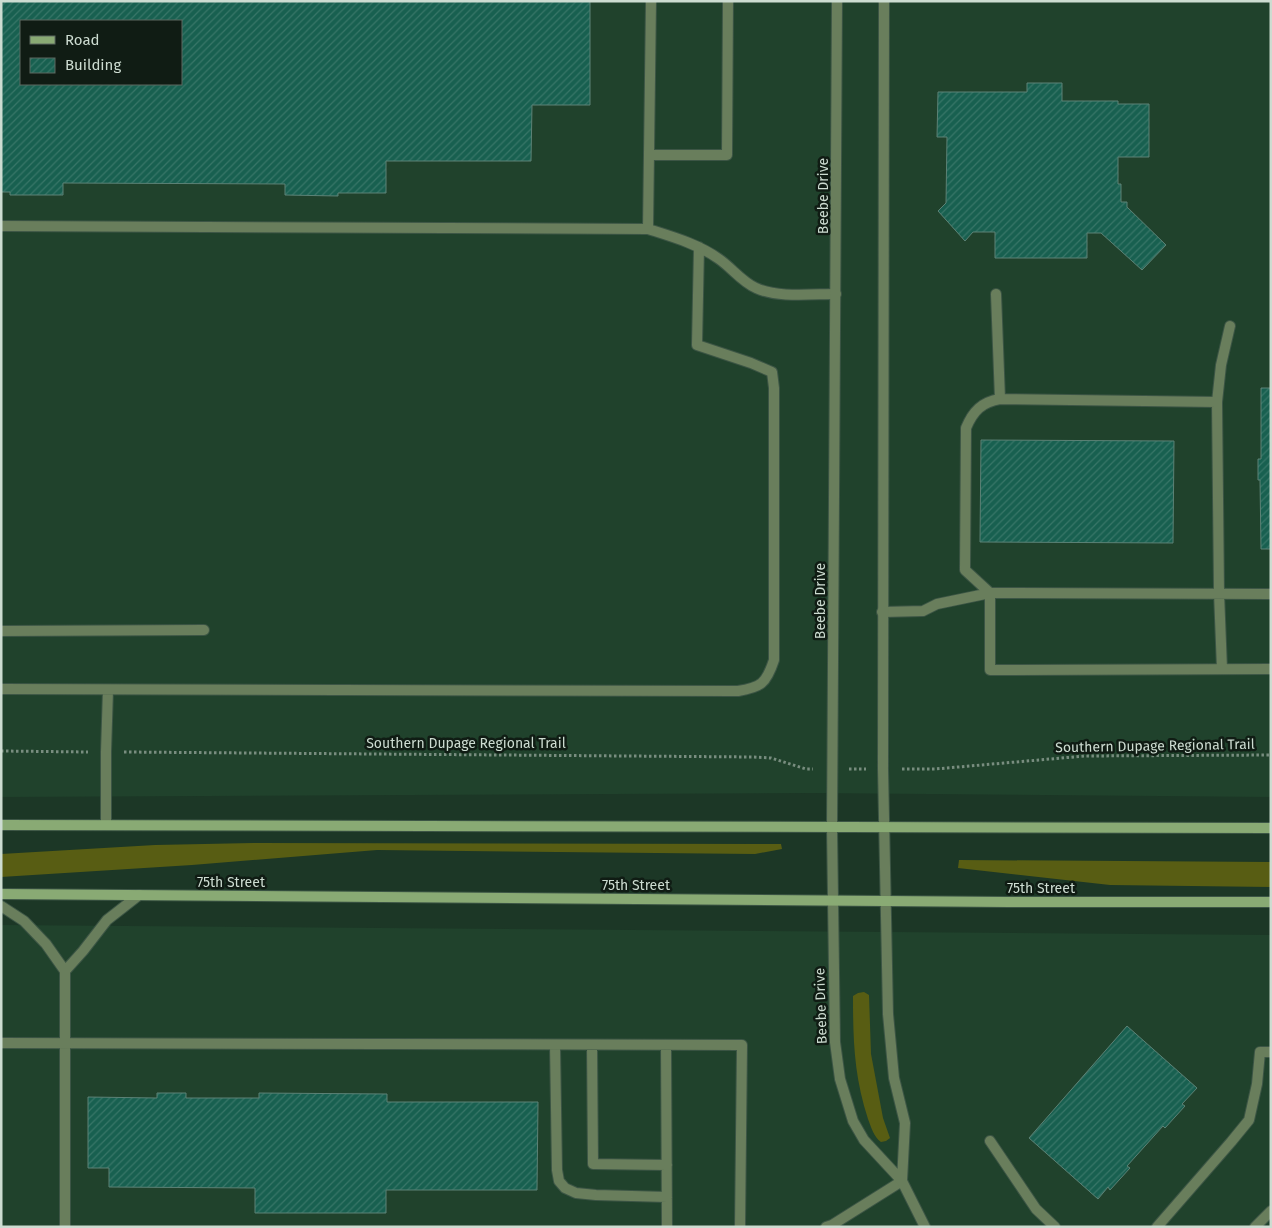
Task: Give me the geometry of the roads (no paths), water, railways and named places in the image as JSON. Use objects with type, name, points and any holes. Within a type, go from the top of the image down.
[{"type":"main road","points":[[1,825],[1271,828]]},
{"type":"main road","name":"75th Street","points":[[1,894],[832,901],[1271,902]]},
{"type":"street","points":[[648,229],[651,1]]},
{"type":"street","points":[[649,155],[727,155],[728,1]]},
{"type":"street","name":"Beebe Drive","points":[[837,1],[832,828],[835,1042],[840,1079],[853,1121],[864,1140],[902,1180],[925,1227]]},
{"type":"street","name":"Beebe Drive","points":[[884,1],[882,612],[884,828],[889,1036],[894,1078],[905,1123],[902,1180]]},
{"type":"street","points":[[1,226],[648,229],[699,248],[719,260],[755,288],[775,294],[836,294]]},
{"type":"street","points":[[1,689],[738,692],[756,688],[769,677],[774,660],[774,388],[772,372],[751,363],[697,346],[699,248]]},
{"type":"street","points":[[996,294],[1000,399]]},
{"type":"street","points":[[1222,669],[1219,593],[1217,402],[1230,326]]},
{"type":"street","points":[[1217,402],[1000,399],[989,401],[978,408],[970,418],[966,428],[966,570],[990,593],[990,670],[1271,668]]},
{"type":"street","points":[[882,612],[923,611],[937,604],[990,593],[1271,594]]},
{"type":"street","points":[[1,631],[204,630]]},
{"type":"street","points":[[106,825],[108,690]]},
{"type":"street","points":[[65,971],[107,920],[139,895]]},
{"type":"street","points":[[1,906],[24,921],[46,944],[65,971],[66,1227]]},
{"type":"street","points":[[1,1043],[742,1045],[740,1227]]},
{"type":"street","points":[[556,1045],[557,1170],[559,1181],[566,1188],[576,1193],[667,1197]]},
{"type":"street","points":[[592,1045],[593,1164],[667,1165]]},
{"type":"street","points":[[666,1045],[667,1227]]},
{"type":"street","points":[[1156,1227],[1249,1120],[1257,1084],[1260,1052],[1271,1052]]},
{"type":"street","points":[[990,1140],[1036,1209],[1055,1227]]},
{"type":"street","points":[[826,1227],[902,1180]]},
{"type":"street","points":[[1255,1227],[1271,1211]]}]
